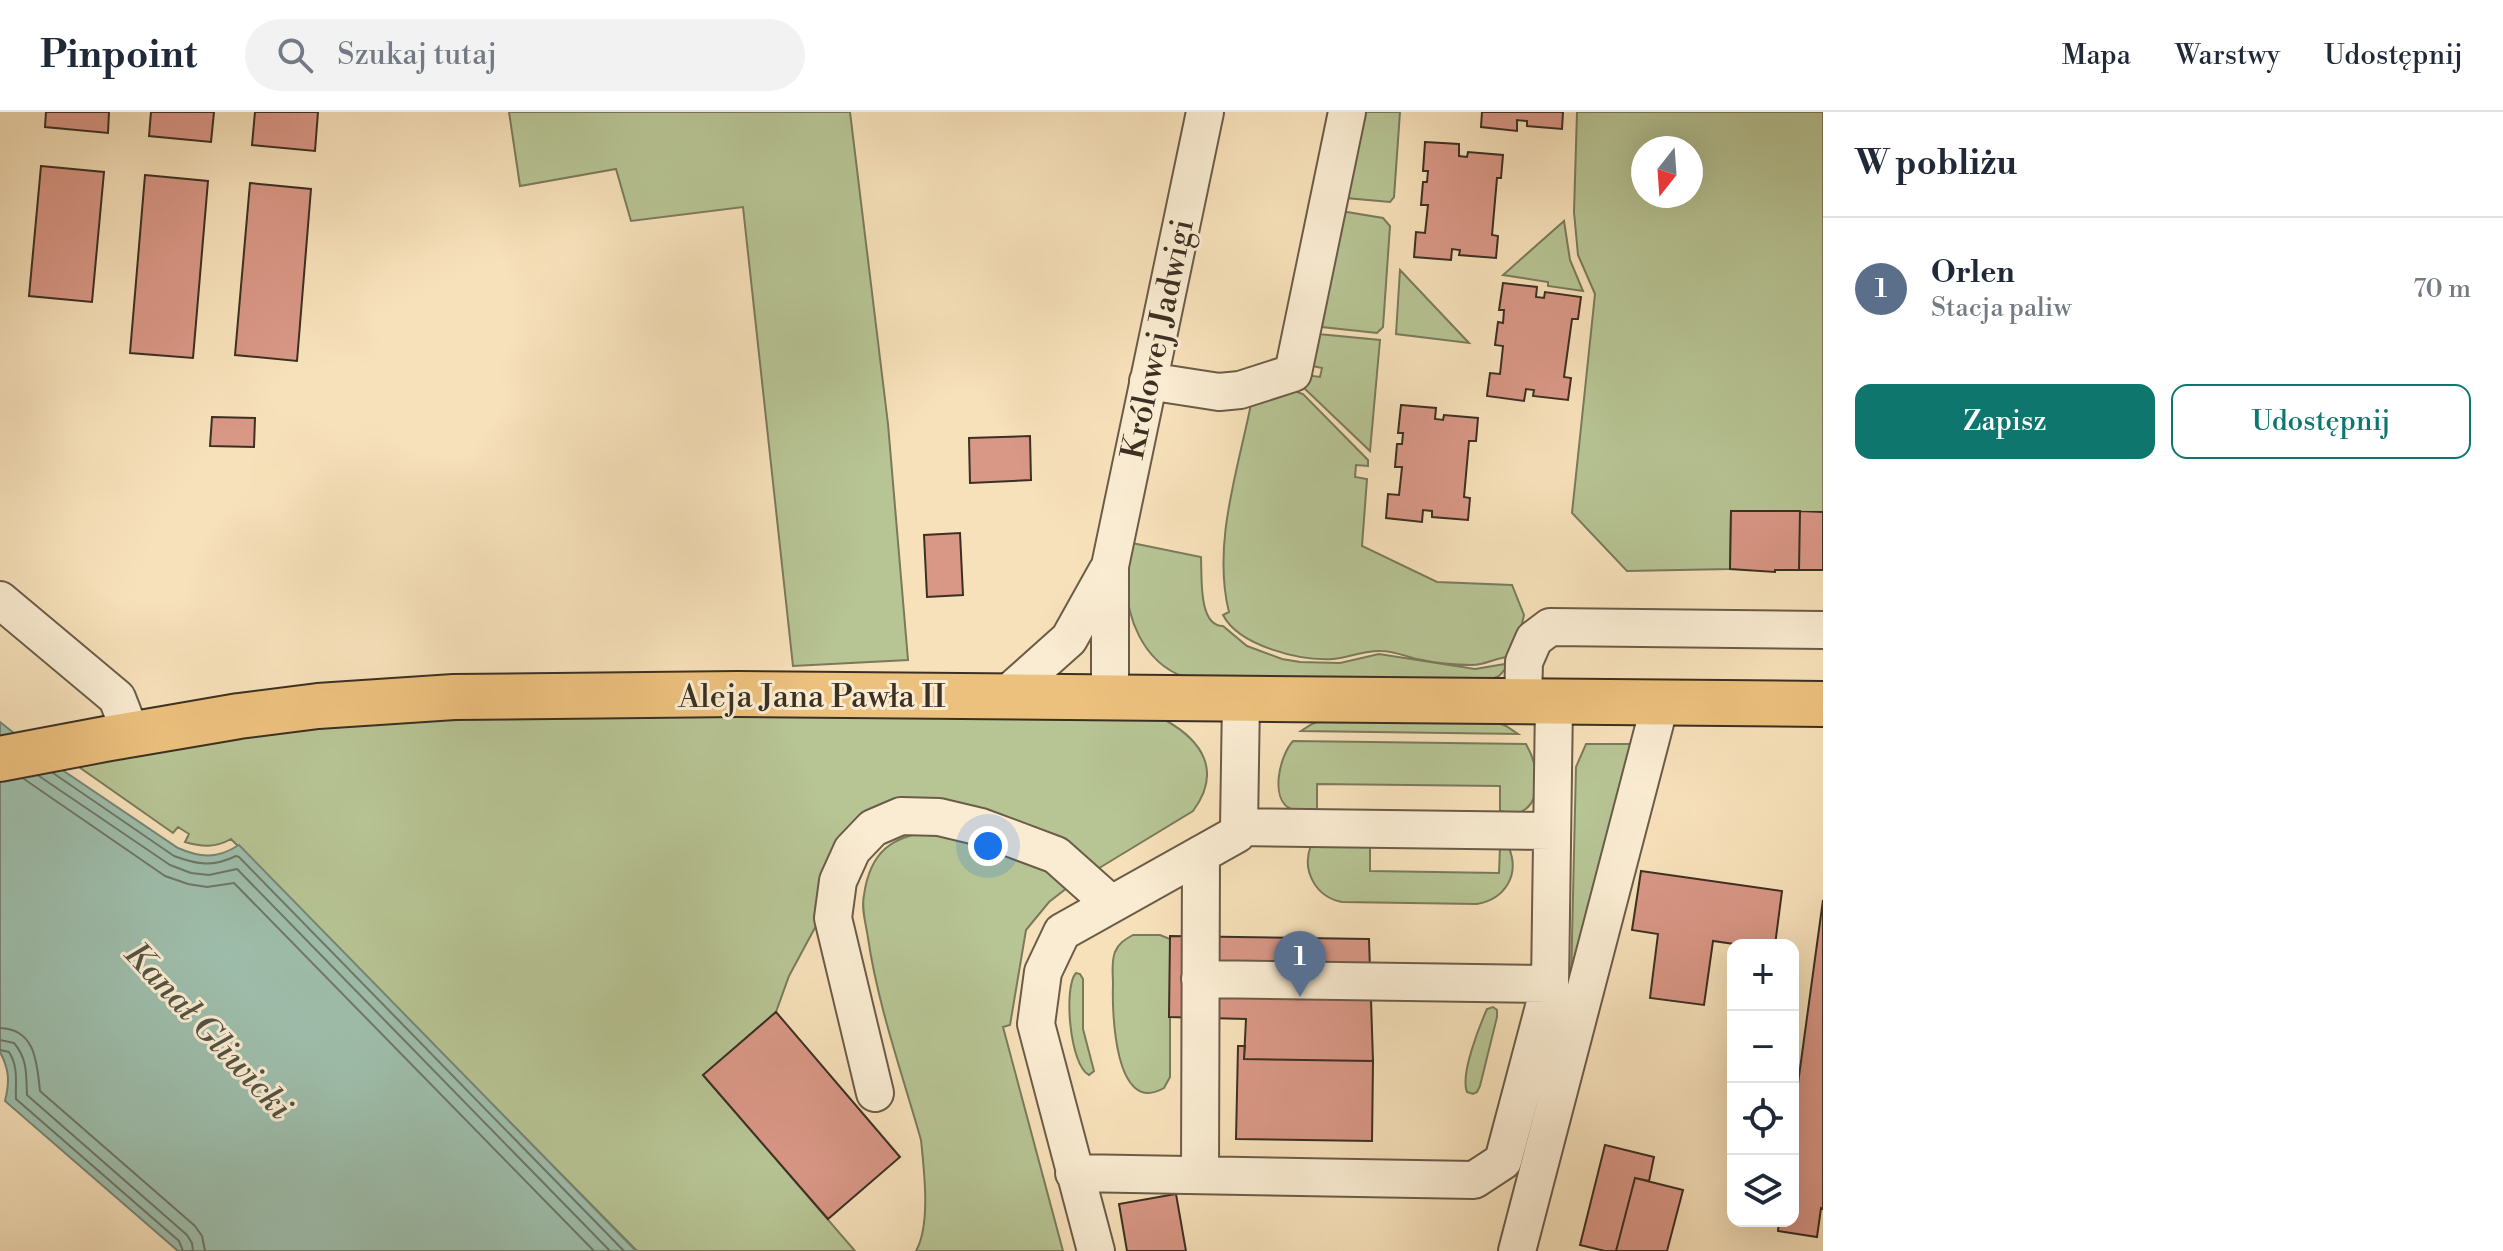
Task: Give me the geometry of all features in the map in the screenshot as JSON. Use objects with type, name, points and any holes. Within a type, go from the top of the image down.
[{"type":"main road","name":"Aleja Jana Pawła II","points":[[0,759],[118,736],[318,706],[454,697],[722,694],[1823,704]]},
{"type":"street","name":"Królowej Jadwigi","points":[[1110,697],[1110,566],[1205,112]]},
{"type":"street","points":[[1148,381],[1219,392],[1240,390],[1293,373],[1347,112]]},
{"type":"street","name":"Królowej Jadwigi","points":[[1004,697],[1069,639],[1110,566]]},
{"type":"street","points":[[0,600],[117,698],[118,736]]},
{"type":"street","points":[[1074,1173],[1474,1180],[1503,1161],[1550,984],[1552,831],[1538,703],[1524,662],[1534,639],[1550,627],[1823,630]]},
{"type":"street","points":[[1096,1251],[1036,1024],[1043,972],[1062,932],[1237,834],[1241,700]]},
{"type":"street","points":[[1517,1251],[1660,704]]},
{"type":"street","points":[[875,1093],[833,918],[838,881],[852,850],[873,828],[901,816],[939,817],[981,827],[1056,855],[1111,904]]},
{"type":"street","points":[[1239,827],[1552,831]]},
{"type":"street","points":[[1200,1175],[1201,854]]},
{"type":"street","points":[[1200,979],[1550,984]]},
{"type":"green space","points":[[509,112],[850,112],[888,424],[908,660],[793,666],[743,207],[631,221],[616,169],[520,186]]},
{"type":"green space","points":[[1361,112],[1400,112],[1394,197],[1390,202],[1346,198]]},
{"type":"green space","points":[[1577,112],[1823,112],[1823,512],[1731,511],[1730,569],[1627,571],[1572,513],[1595,294],[1578,255],[1574,212]]},
{"type":"green space","points":[[1347,212],[1383,218],[1390,226],[1383,327],[1377,333],[1322,327],[1342,215]]},
{"type":"green space","points":[[1564,221],[1570,260],[1583,291],[1503,275]]},
{"type":"green space","points":[[1400,270],[1469,343],[1396,334]]},
{"type":"green space","points":[[1318,334],[1380,340],[1370,451],[1305,389],[1303,383],[1306,375],[1320,377],[1322,368],[1308,365]]},
{"type":"green space","points":[[1294,391],[1303,394],[1368,460],[1368,466],[1356,465],[1355,477],[1367,479],[1362,546],[1437,582],[1512,585],[1524,615],[1514,657],[1472,665],[1431,662],[1381,651],[1319,659],[1288,654],[1256,643],[1231,626],[1223,615],[1229,612],[1223,560],[1225,534],[1251,404]]},
{"type":"green space","points":[[1132,543],[1201,557],[1203,599],[1209,618],[1247,646],[1282,659],[1340,663],[1379,654],[1475,669],[1511,663],[1499,676],[1480,684],[1184,677],[1157,660],[1139,636],[1133,621],[1127,590]]},
{"type":"green space","points":[[705,715],[1165,720],[1189,738],[1204,759],[1206,783],[1193,811],[1091,873],[899,807],[818,922],[789,976],[776,1012],[703,1075],[855,1251],[637,1251],[231,839],[208,846],[185,842],[189,834],[178,827],[173,833],[79,767],[240,735],[328,725],[416,720]]},
{"type":"green space","points":[[1324,719],[1493,721],[1518,734],[1301,731]]},
{"type":"green space","points":[[1293,741],[1526,744],[1534,762],[1536,793],[1526,809],[1516,814],[1500,811],[1500,786],[1317,784],[1317,813],[1297,811],[1284,804],[1279,787],[1284,756]]},
{"type":"green space","points":[[1586,744],[1632,744],[1515,1251],[1499,1251],[1571,981],[1576,767]]},
{"type":"green space","points":[[933,832],[1023,852],[1072,884],[1049,902],[1026,930],[1010,1025],[1003,1027],[1063,1251],[916,1251],[925,1212],[921,1140],[878,989],[863,900],[872,867],[885,848],[906,837]]},
{"type":"green space","points":[[1370,842],[1370,871],[1499,873],[1500,846],[1509,848],[1513,867],[1508,884],[1502,891],[1477,904],[1342,902],[1318,889],[1308,864],[1311,845]]},
{"type":"green space","points":[[1133,935],[1160,935],[1170,939],[1170,1077],[1164,1088],[1147,1093],[1135,1088],[1126,1075],[1119,1057],[1114,1015],[1114,956],[1120,944]]},
{"type":"green space","points":[[1076,973],[1083,979],[1083,1029],[1094,1071],[1089,1075],[1082,1069],[1077,1057],[1070,1026],[1070,994]]},
{"type":"green space","points":[[1493,1007],[1497,1010],[1497,1017],[1480,1086],[1473,1094],[1467,1092],[1468,1063],[1487,1009]]},
{"type":"water","name":"Kanał Gliwicki","points":[[0,722],[52,763],[178,848],[209,856],[239,845],[636,1251],[178,1251],[5,1101],[8,1075],[0,1052]]},
{"type":"building","points":[[46,112],[109,112],[108,133],[45,127]]},
{"type":"building","points":[[151,112],[214,112],[211,142],[149,136]]},
{"type":"building","points":[[255,112],[318,112],[315,151],[252,145]]},
{"type":"building","points":[[1482,112],[1563,112],[1562,129],[1527,126],[1527,121],[1517,120],[1517,131],[1481,127]]},
{"type":"building","points":[[1425,142],[1459,144],[1459,156],[1467,157],[1468,152],[1503,155],[1501,178],[1497,178],[1492,235],[1498,236],[1496,258],[1459,255],[1460,250],[1452,249],[1451,260],[1414,257],[1416,232],[1425,233],[1428,205],[1421,205],[1423,182],[1427,182],[1428,171],[1423,171]]},
{"type":"building","points":[[41,166],[104,172],[92,302],[29,296]]},
{"type":"building","points":[[145,175],[208,181],[193,358],[130,353]]},
{"type":"building","points":[[250,183],[311,189],[297,361],[235,355]]},
{"type":"building","points":[[1503,283],[1537,287],[1536,297],[1544,298],[1545,292],[1581,297],[1578,319],[1572,319],[1564,377],[1571,378],[1568,400],[1533,396],[1534,390],[1526,389],[1524,401],[1487,396],[1490,373],[1500,374],[1503,346],[1495,345],[1498,322],[1503,323],[1504,310],[1499,310]]},
{"type":"building","points":[[1401,405],[1436,408],[1435,419],[1443,420],[1444,415],[1478,418],[1476,441],[1469,441],[1464,497],[1470,498],[1468,520],[1432,517],[1432,511],[1423,510],[1422,522],[1386,518],[1388,494],[1399,495],[1402,467],[1395,467],[1397,444],[1402,444],[1403,433],[1398,433]]},
{"type":"building","points":[[212,417],[255,418],[254,447],[210,446]]},
{"type":"building","points":[[1030,436],[1031,480],[970,483],[969,438]]},
{"type":"building","points":[[1731,511],[1800,511],[1799,570],[1730,569]]},
{"type":"building","points":[[1800,511],[1823,512],[1823,570],[1799,570]]},
{"type":"building","points":[[960,533],[963,595],[927,597],[924,535]]},
{"type":"building","points":[[1641,871],[1782,891],[1776,939],[1727,939],[1727,943],[1713,941],[1704,1005],[1650,998],[1658,934],[1632,930]]},
{"type":"building","points":[[1823,900],[1823,1209],[1817,1237],[1778,1231],[1778,1227],[1799,1227],[1799,1076]]},
{"type":"building","points":[[1170,936],[1369,939],[1373,1061],[1244,1059],[1246,1019],[1169,1017]]},
{"type":"building","points":[[776,1012],[900,1157],[828,1219],[703,1075]]},
{"type":"building","points":[[1238,1046],[1245,1046],[1244,1059],[1373,1061],[1372,1141],[1236,1139]]},
{"type":"building","points":[[1605,1145],[1654,1157],[1649,1181],[1635,1178],[1616,1251],[1580,1245]]},
{"type":"building","points":[[1635,1178],[1683,1190],[1667,1251],[1616,1251]]},
{"type":"building","points":[[1176,1194],[1186,1251],[1127,1251],[1119,1204]]},
{"type":"place","name":"Orlen","points":[[1300,997]]}]
